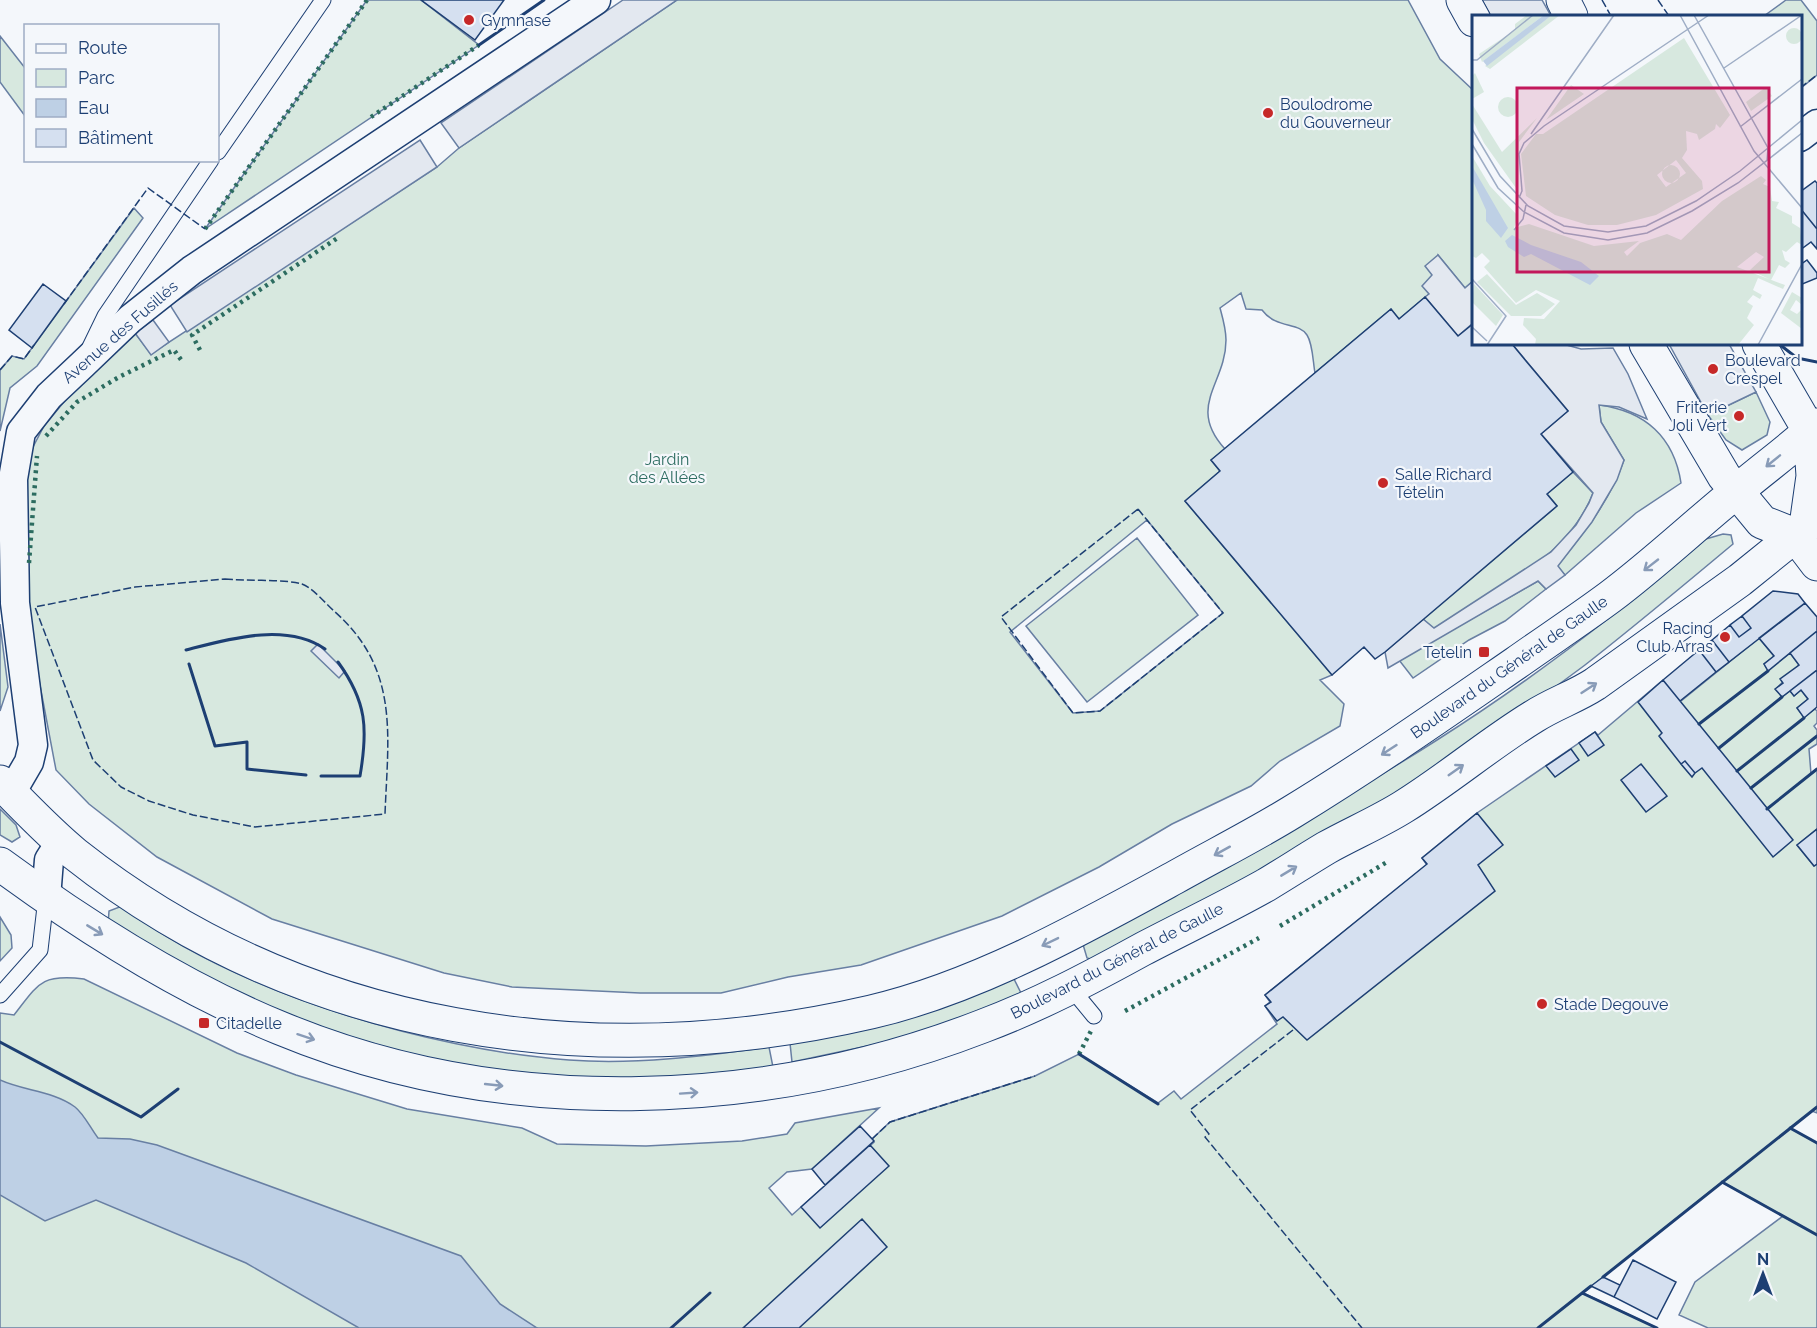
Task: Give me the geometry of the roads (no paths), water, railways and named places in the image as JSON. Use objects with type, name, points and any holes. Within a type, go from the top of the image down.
[{"type":"main road","points":[[1462,0],[1472,18]]},
{"type":"main road","points":[[1563,0],[1570,15]]},
{"type":"main road","points":[[1647,345],[1724,476],[1762,522],[1806,526]]},
{"type":"main road","points":[[1760,345],[1813,428],[1813,476],[1806,526],[1817,564]]},
{"type":"main road","name":"Boulevard du Général de Gaulle","points":[[5,787],[61,841],[132,894],[189,930],[263,968],[338,994],[415,1016],[499,1034],[561,1040],[657,1041],[734,1037],[875,1011],[970,979],[1134,900],[1288,814],[1422,729],[1608,599],[1696,528],[1737,490],[1813,428]]},
{"type":"main road","name":"Boulevard du Général de Gaulle","points":[[0,864],[46,898],[155,967],[285,1030],[411,1070],[488,1084],[562,1092],[658,1095],[698,1092],[787,1079],[872,1061],[934,1044],[1039,1004],[1264,885],[1403,807],[1537,714],[1571,700],[1763,561],[1806,526]]},
{"type":"street","name":"Avenue des Fusillés","points":[[5,787],[29,762],[33,745],[15,603],[13,479],[21,432],[49,396],[130,319],[192,270],[596,0]]},
{"type":"street","points":[[1802,135],[1817,124]]},
{"type":"street","points":[[46,898],[49,860],[61,841]]},
{"type":"lane","points":[[219,151],[323,0]]},
{"type":"lane","points":[[83,364],[105,316],[211,162]]},
{"type":"lane","points":[[0,995],[40,950],[46,898]]},
{"type":"lane","points":[[1071,988],[1094,1016]]},
{"type":"water","points":[[0,1080],[48,1094],[75,1107],[98,1138],[130,1139],[157,1145],[461,1256],[500,1304],[537,1328],[359,1328],[246,1263],[96,1200],[45,1221],[0,1195]]},
{"type":"place","name":"Gymnase","points":[[469,20]]},
{"type":"place","name":"Boulodrome du Gouverneur","points":[[1268,113]]},
{"type":"place","name":"Boulevard Crespel","points":[[1713,369]]},
{"type":"place","name":"Friterie Joli Vert","points":[[1739,416]]},
{"type":"place","name":"Salle Richard Tételin","points":[[1383,483]]},
{"type":"place","name":"Racing Club Arras","points":[[1725,637]]},
{"type":"place","name":"Tetelin","points":[[1484,652]]},
{"type":"place","name":"Stade Degouve","points":[[1542,1004]]},
{"type":"place","name":"Citadelle","points":[[204,1023]]},
{"type":"park label","name":"Jardin des Allées","points":[[667,468]]}]
